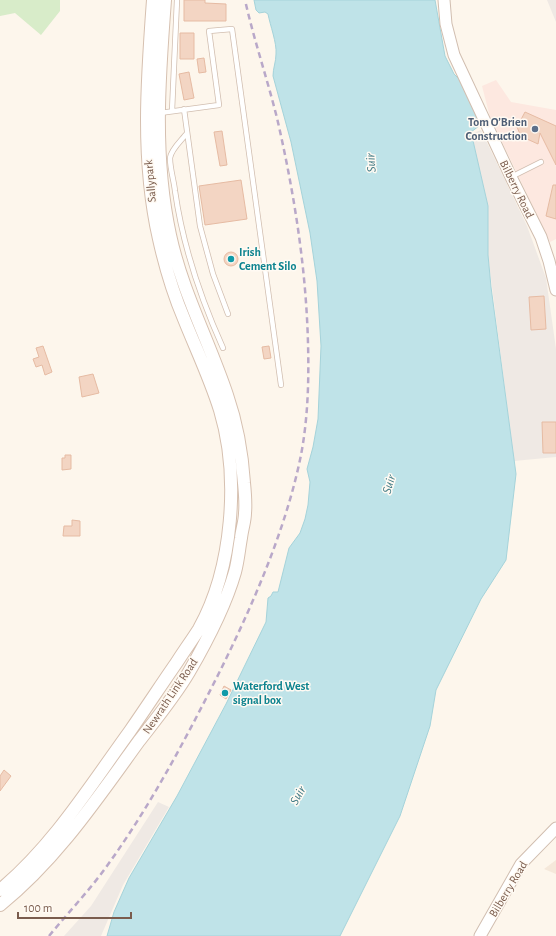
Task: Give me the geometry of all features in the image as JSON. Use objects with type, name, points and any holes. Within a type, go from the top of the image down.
[{"type":"main road","name":"Sallypark","points":[[153,0],[150,185],[154,216],[159,241],[176,299],[205,354]]},
{"type":"main road","name":"Sallypark","points":[[152,113],[165,0]]},
{"type":"main road","name":"Newrath Link Road","points":[[0,890],[28,864],[52,838],[98,776],[199,629],[215,593],[227,544],[232,492],[230,462],[226,436],[205,354]]},
{"type":"main road","name":"Newrath Link Road","points":[[0,905],[36,873],[108,784],[188,674],[217,621],[235,572],[245,512],[243,462],[238,430],[228,396],[205,354]]},
{"type":"street","name":"Bilberry Road","points":[[444,0],[448,36],[454,56],[541,237],[556,290]]},
{"type":"street","name":"Bilberry Road","points":[[480,936],[521,864],[556,828]]},
{"type":"lane","points":[[172,111],[177,0]]},
{"type":"lane","points":[[152,113],[219,105],[209,31],[232,28],[281,385]]},
{"type":"lane","points":[[184,109],[203,238],[213,274],[228,314]]},
{"type":"lane","points":[[187,133],[172,152],[170,158],[177,205],[186,247],[197,284],[223,348]]},
{"type":"lane","points":[[511,177],[541,162]]},
{"type":"shaded area","points":[[547,0],[556,0],[556,22]]},
{"type":"shaded area","points":[[496,80],[511,102],[556,110],[556,239],[550,242],[490,117],[482,86]]},
{"type":"shaded area","points":[[481,130],[527,226],[546,278],[556,349],[556,457],[514,461],[488,255],[488,206],[471,134]]},
{"type":"shaded area","points":[[158,802],[169,807],[123,885],[101,936],[64,936],[91,906]]},
{"type":"shaded area","points":[[556,860],[556,874],[544,869]]},
{"type":"green space","points":[[0,0],[60,0],[60,11],[41,35],[15,13],[0,16]]},
{"type":"water","name":"Suir","points":[[254,0],[435,0],[445,56],[454,74],[462,82],[475,111],[479,126],[471,132],[488,206],[488,255],[491,287],[516,474],[506,560],[481,599],[436,690],[430,726],[400,816],[340,936],[107,936],[114,912],[129,878],[177,796],[226,704],[266,622],[268,598],[273,592],[278,592],[289,548],[300,533],[308,505],[310,482],[307,469],[318,419],[321,346],[317,281],[310,233],[291,142],[273,76],[276,60],[274,39],[268,14],[265,12],[259,13],[256,10]]},
{"type":"building","points":[[184,0],[205,0],[205,3],[226,4],[226,21],[184,21]]},
{"type":"building","points":[[180,33],[194,33],[194,59],[180,59]]},
{"type":"building","points":[[204,58],[206,72],[199,73],[197,59]]},
{"type":"building","points":[[189,72],[194,98],[184,100],[179,74]]},
{"type":"building","points":[[525,112],[556,126],[556,165],[540,133],[538,144],[527,139],[522,133],[520,134],[517,127]]},
{"type":"building","points":[[222,131],[227,165],[220,166],[214,132]]},
{"type":"building","points":[[241,180],[247,219],[205,225],[199,186]]},
{"type":"building","points":[[553,185],[556,185],[556,219],[546,216]]},
{"type":"building","name":"Irish Cement Silo","points":[[228,252],[234,252],[238,256],[238,262],[234,266],[228,266],[224,262],[224,256]]},
{"type":"building","points":[[544,296],[546,329],[531,330],[529,297]]},
{"type":"building","points":[[43,346],[52,372],[45,375],[42,365],[36,367],[33,359],[39,357],[36,348]]},
{"type":"building","points":[[269,346],[271,358],[264,359],[262,347]]},
{"type":"building","points":[[93,374],[99,393],[82,397],[79,377]]},
{"type":"building","points":[[542,422],[556,422],[556,453],[543,453]]},
{"type":"building","points":[[65,455],[71,455],[71,469],[62,470],[62,458],[65,458]]},
{"type":"building","points":[[72,520],[80,521],[80,536],[63,536],[64,526],[72,526]]},
{"type":"building","name":"Waterford West signal box","points":[[224,686],[231,690],[226,699],[220,695]]},
{"type":"building","points":[[4,770],[11,776],[0,791],[0,776]]},
{"type":"railway","points":[[49,936],[97,879],[120,847],[150,800],[191,727],[230,651],[255,597],[277,540],[301,455],[308,399],[307,315],[302,258],[294,202],[277,118],[245,0]]},
{"type":"place","name":"Tom O’Brien Construction","points":[[535,129]]},
{"type":"place","name":"Irish Cement Silo","points":[[231,259]]},
{"type":"place","name":"Waterford West signal box","points":[[225,693]]}]
